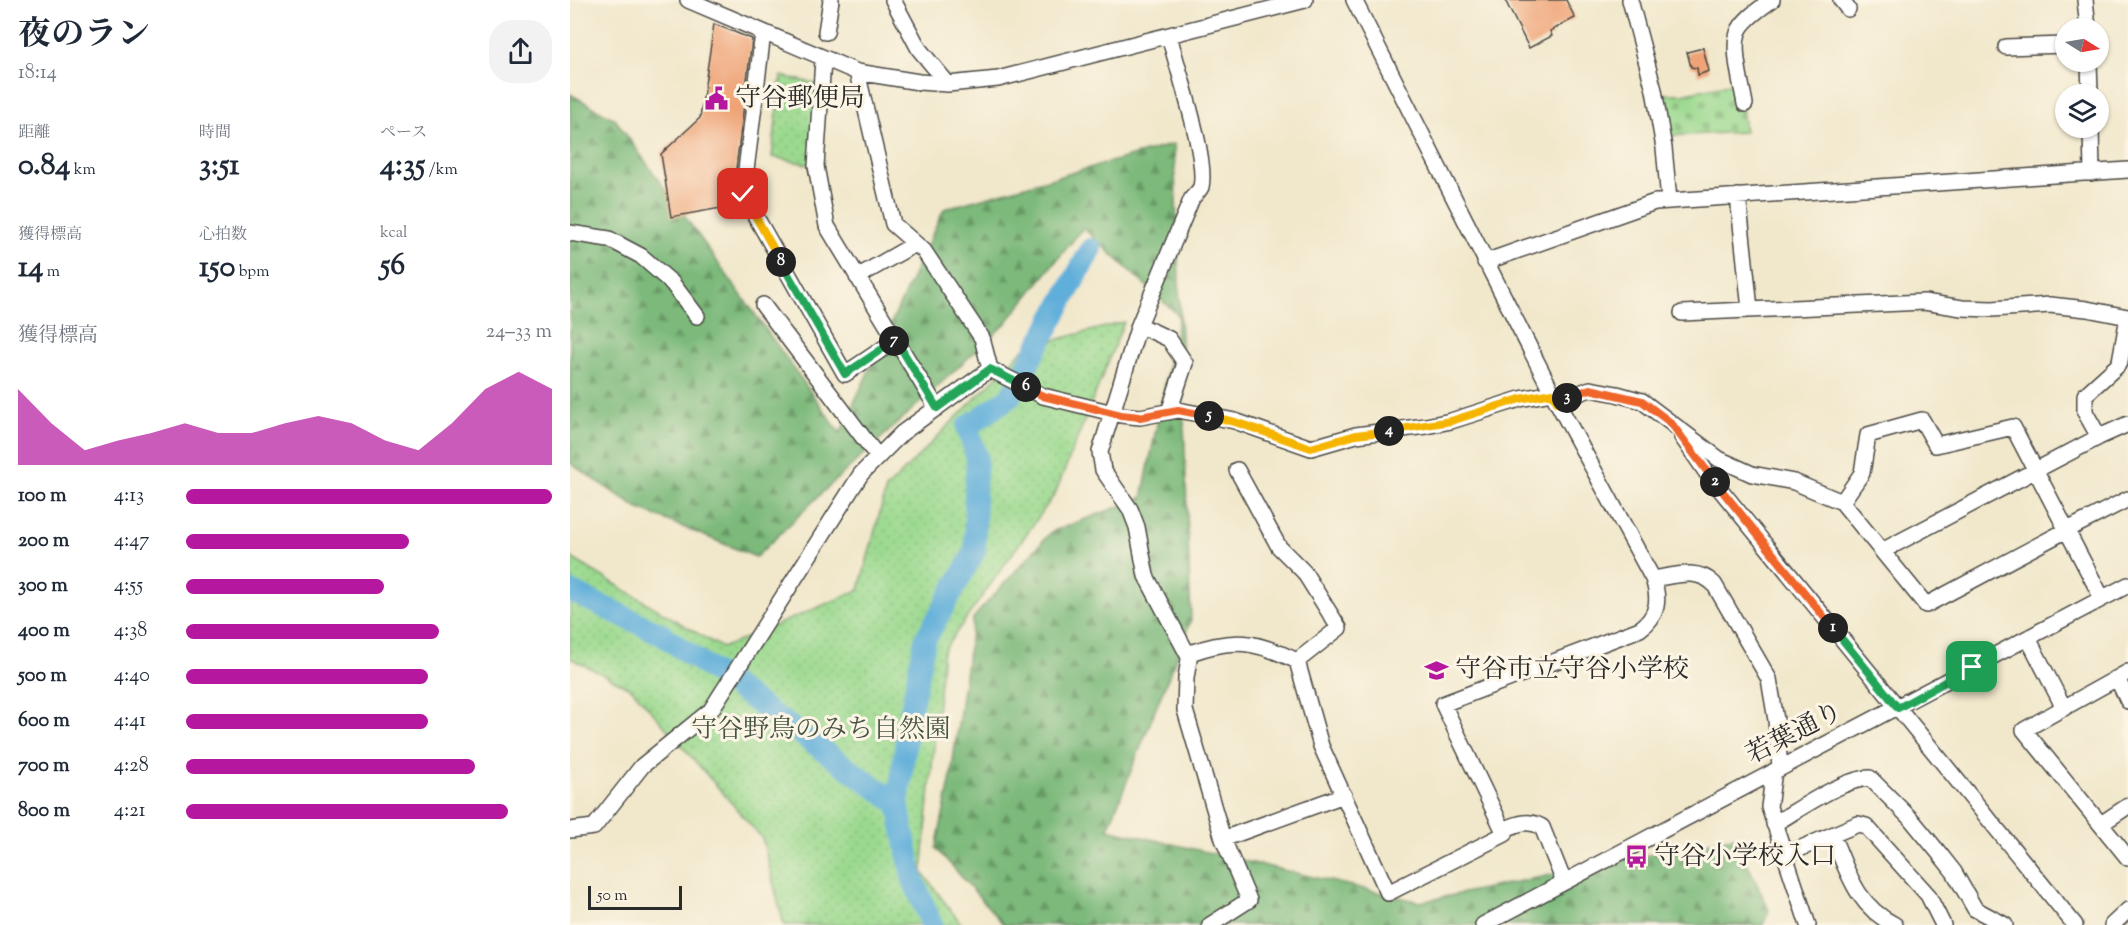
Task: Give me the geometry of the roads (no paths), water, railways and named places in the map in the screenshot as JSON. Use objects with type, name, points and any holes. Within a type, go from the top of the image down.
[{"type":"street","points":[[688,0],[857,72],[890,79],[948,84],[998,79],[1305,0]]},
{"type":"street","points":[[826,32],[831,0]]},
{"type":"street","points":[[893,0],[919,49],[948,84]]},
{"type":"street","points":[[1210,925],[1249,900],[1223,839],[1185,710],[1190,653],[1242,642],[1271,648],[1297,661],[1321,746],[1388,893],[1505,834],[1443,704],[1640,629],[1649,622],[1657,608],[1653,579],[1485,262],[1354,0]]},
{"type":"street","points":[[1630,0],[1654,90],[1669,200]]},
{"type":"street","points":[[1745,104],[1736,45],[1738,32],[1745,22],[1772,0]]},
{"type":"street","points":[[2085,0],[2087,18]]},
{"type":"street","points":[[763,33],[743,194],[845,374],[896,340]]},
{"type":"street","points":[[1169,35],[1198,146],[1202,170],[1200,189],[1192,198],[1139,325],[1101,446],[1100,458],[1103,470],[1130,509],[1137,527],[1146,576],[1189,657]]},
{"type":"street","points":[[2006,46],[2055,45]]},
{"type":"street","points":[[823,60],[816,166],[827,226],[937,408]]},
{"type":"street","points":[[857,72],[893,224],[924,251],[982,338],[990,369],[1043,396],[1121,415],[1140,417],[1178,410],[1235,422],[1311,448],[1356,435],[1451,421],[1520,399],[1555,397],[1590,389],[1608,392],[1642,401],[1719,459],[1752,474],[1794,482],[1842,502],[1926,605],[2128,500]]},
{"type":"street","points":[[2091,138],[2092,173]]},
{"type":"street","points":[[1485,262],[1655,202],[2128,170]]},
{"type":"street","points":[[1738,196],[1750,309]]},
{"type":"street","points":[[570,233],[609,239],[641,256],[672,283],[698,316]]},
{"type":"street","points":[[857,277],[915,244]]},
{"type":"street","points":[[1682,313],[1923,302],[1982,308],[2050,305],[2128,317],[2120,361],[2085,395],[2085,412],[2098,437]]},
{"type":"street","points":[[763,305],[878,457]]},
{"type":"street","points":[[1139,325],[1169,339],[1185,363],[1169,412]]},
{"type":"street","points":[[570,830],[594,827],[642,766],[711,710],[861,474],[902,433],[990,369]]},
{"type":"street","points":[[1842,502],[1862,473],[1868,435],[1922,420],[1936,445],[2013,427],[2103,598]]},
{"type":"street","points":[[1671,423],[1706,472],[2075,925]]},
{"type":"street","points":[[1882,551],[2098,437],[2128,424]]},
{"type":"street","points":[[1237,470],[1279,546],[1304,572],[1339,628],[1297,661]]},
{"type":"street","points":[[1653,579],[1688,573],[1709,579],[1769,679],[1775,712],[1777,770],[1769,807],[1808,925]]},
{"type":"street","name":"若葉通り","points":[[1483,925],[2128,585]]},
{"type":"street","points":[[2028,639],[2064,708]]},
{"type":"street","points":[[2128,701],[2122,675],[2024,730],[2128,858]]},
{"type":"street","points":[[1774,824],[1847,783],[1870,778],[1911,819],[1939,853],[1954,872],[1975,909],[2005,925]]},
{"type":"street","points":[[1223,839],[1344,795]]},
{"type":"street","points":[[2101,824],[2128,806]]},
{"type":"street","points":[[1503,830],[1519,823],[1534,823],[1542,827],[1563,882]]},
{"type":"street","points":[[1785,855],[1858,824],[1871,829],[1928,895],[1943,925]]},
{"type":"street","points":[[1832,835],[1864,903],[1877,915],[1895,925]]},
{"type":"street","points":[[2112,925],[2128,910]]},
{"type":"waterway","points":[[898,804],[908,725],[925,640],[975,551],[977,458],[967,427],[1010,397],[1091,249]]},
{"type":"waterway","points":[[570,591],[661,634],[898,804],[912,877],[932,925]]},
{"type":"place","name":"守谷郵便局","points":[[717,99]]},
{"type":"place","name":"守谷市立守谷小学校","points":[[1437,670]]},
{"type":"place","name":"守谷小学校入口","points":[[1636,857]]},
{"type":"park label","name":"守谷野鳥のみち自然園","points":[[821,730]]}]
